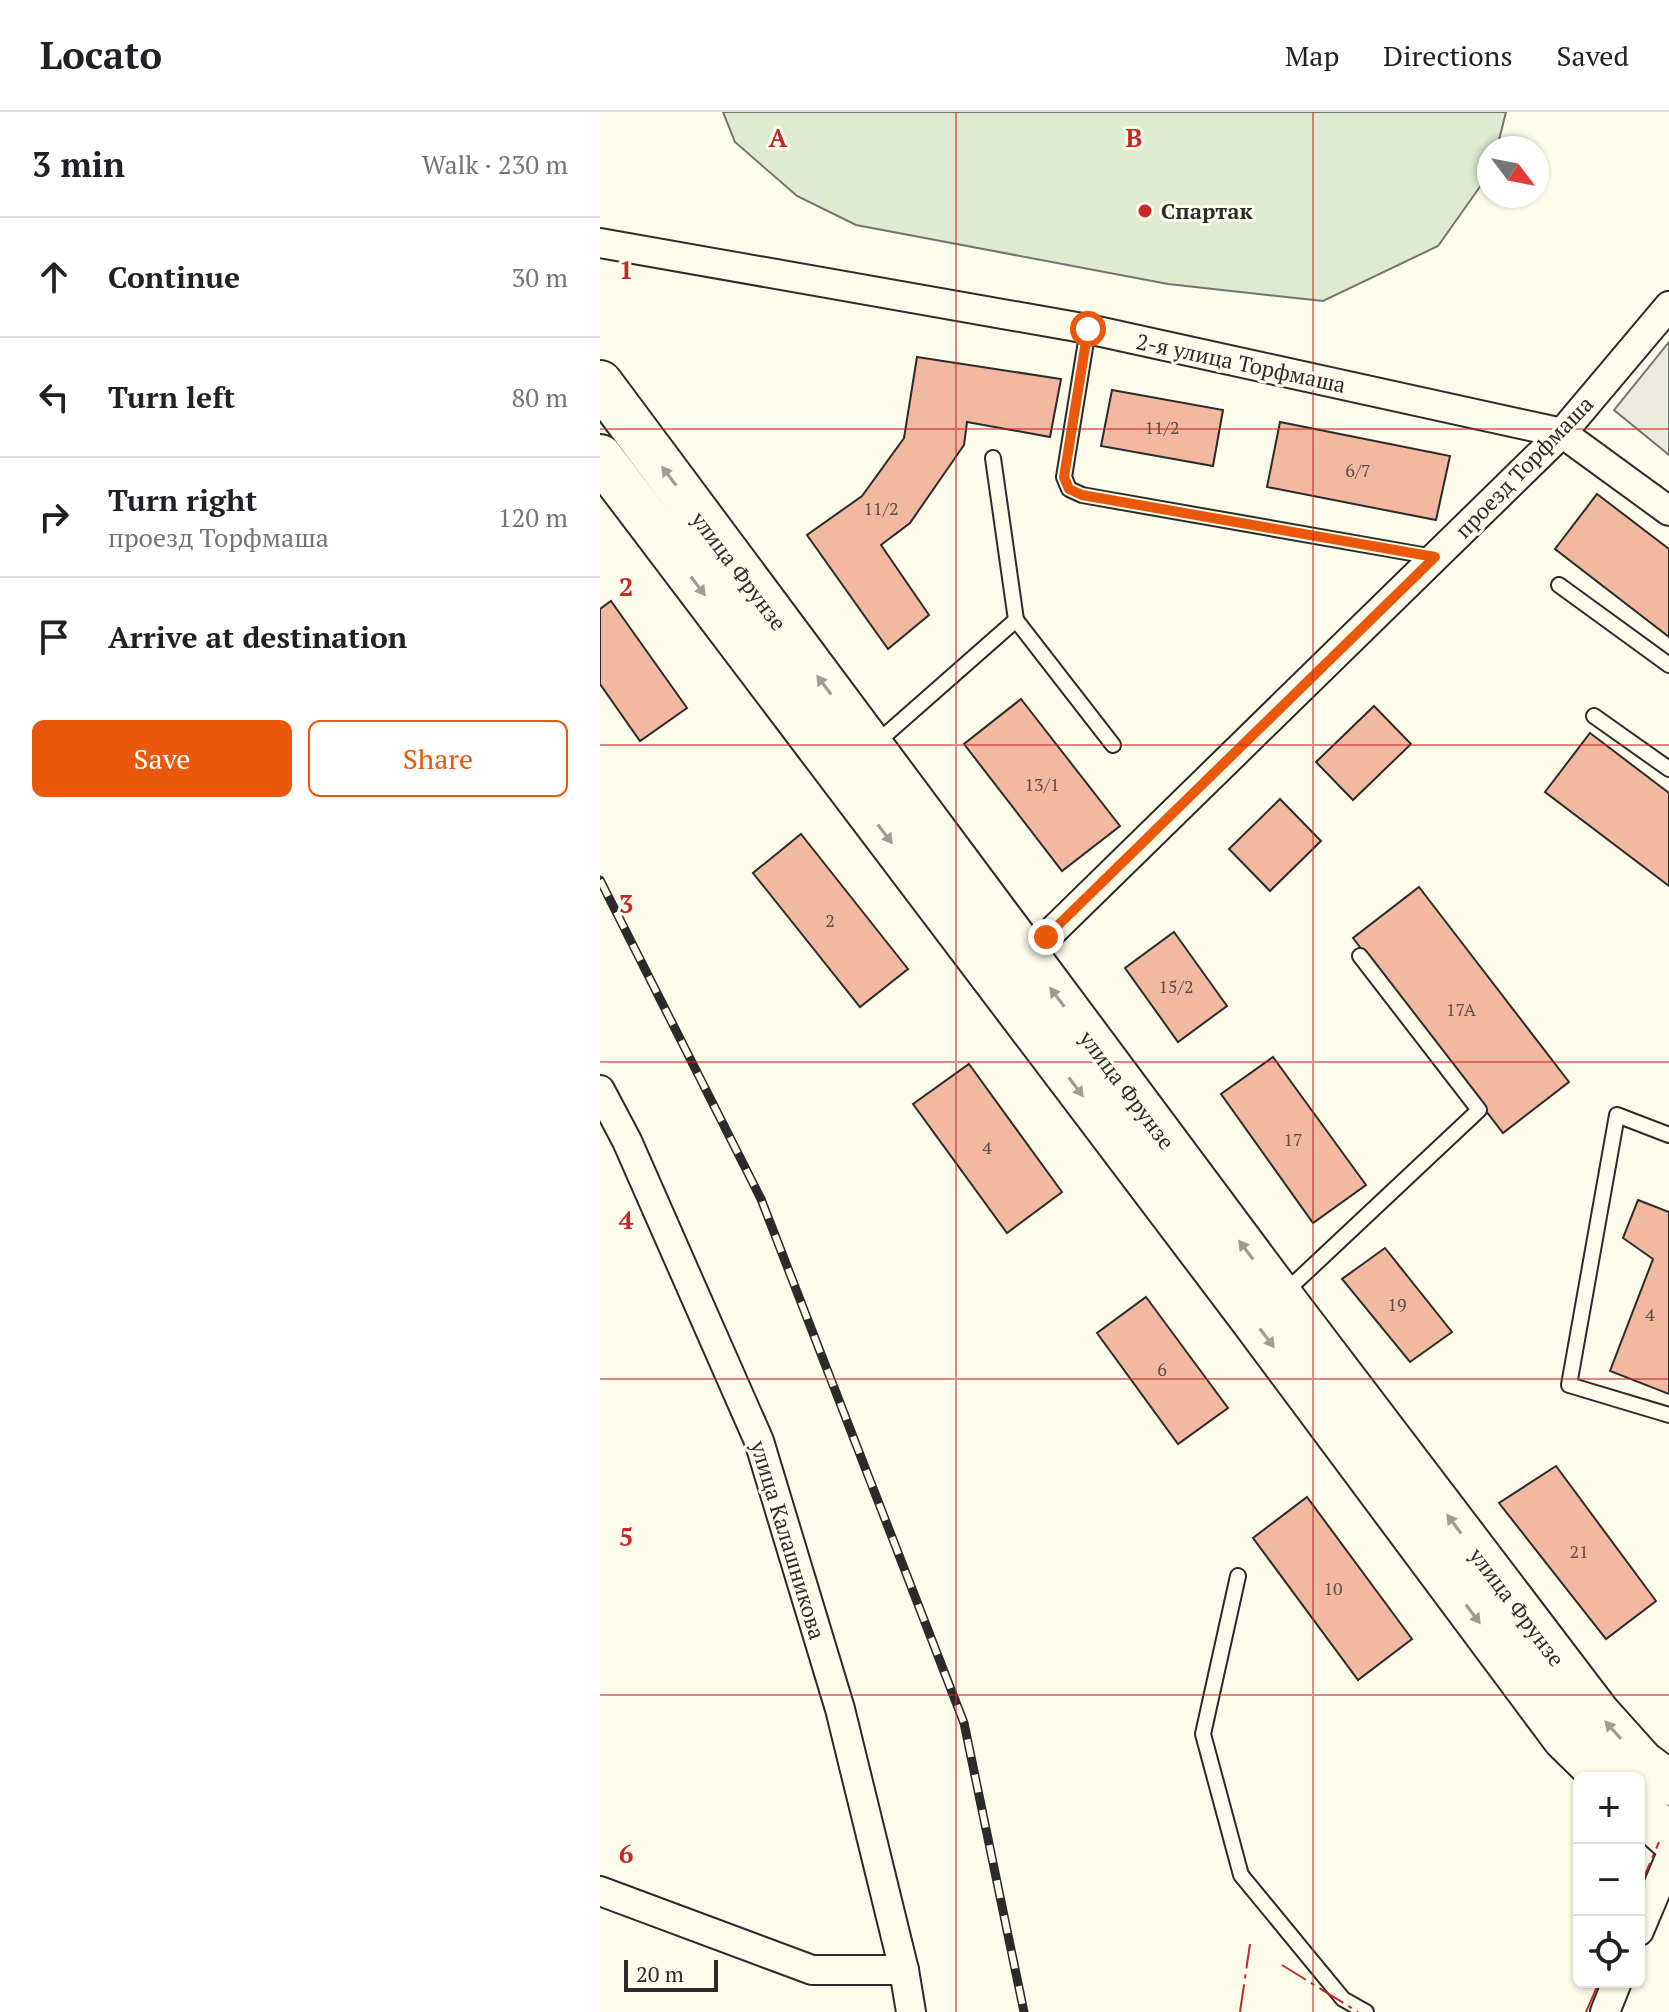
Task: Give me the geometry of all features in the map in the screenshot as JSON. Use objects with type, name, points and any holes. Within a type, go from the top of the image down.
[{"type":"highway","name":"улица Фрунзе","points":[[600,383],[854,760],[1011,969],[1252,1318],[1565,1738],[1600,1772]]},
{"type":"highway","name":"улица Фрунзе","points":[[600,457],[854,760]]},
{"type":"highway","name":"улица Фрунзе","points":[[1011,969],[1280,1296],[1598,1714],[1642,1763],[1669,1783]]},
{"type":"highway","points":[[1645,1814],[1669,1836]]},
{"type":"street","name":"2-я улица Торфмаша","points":[[600,243],[1088,329],[1562,433],[1669,511]]},
{"type":"street","name":"проезд Торфмаша","points":[[1011,969],[1562,433],[1669,306]]},
{"type":"street","name":"улица Калашникова","points":[[600,1090],[627,1141],[759,1441],[840,1709],[904,1970],[911,2012]]},
{"type":"street","points":[[1645,1917],[1669,1860]]},
{"type":"street","points":[[600,1891],[812,1970],[904,1970]]},
{"type":"street","points":[[1605,2012],[1615,1988]]},
{"type":"lane","points":[[1088,329],[1064,477],[1069,489],[1082,495],[1435,557]]},
{"type":"lane","points":[[993,458],[1016,620],[1113,745]]},
{"type":"lane","points":[[1559,585],[1669,665]]},
{"type":"lane","points":[[854,760],[1016,620]]},
{"type":"lane","points":[[1594,716],[1669,769]]},
{"type":"lane","points":[[1280,1296],[1479,1110],[1360,956]]},
{"type":"lane","points":[[1669,1135],[1617,1115],[1569,1385],[1669,1415]]},
{"type":"lane","points":[[1238,1576],[1203,1734],[1241,1875],[1343,1999],[1366,2012]]},
{"type":"green space","name":"Спартак","points":[[723,112],[1506,112],[1500,136],[1477,136],[1477,191],[1438,246],[1323,301],[1168,284],[856,225],[797,196],[735,142]]},
{"type":"shaded area","points":[[1669,342],[1669,455],[1614,410]]},
{"type":"building","points":[[917,357],[1061,379],[1050,437],[967,422],[964,445],[910,523],[881,545],[929,615],[888,649],[807,535],[862,496],[904,438]]},
{"type":"building","points":[[1112,390],[1223,410],[1213,466],[1101,446]]},
{"type":"building","points":[[1280,422],[1450,456],[1436,520],[1267,487]]},
{"type":"building","points":[[1597,494],[1669,549],[1669,637],[1555,549]]},
{"type":"building","points":[[611,601],[687,708],[640,741],[600,684],[600,609]]},
{"type":"building","points":[[1021,699],[1120,826],[1062,871],[964,744]]},
{"type":"building","points":[[1374,706],[1411,744],[1353,800],[1316,762]]},
{"type":"building","points":[[1590,733],[1669,793],[1669,886],[1545,792]]},
{"type":"building","points":[[1280,799],[1321,841],[1270,891],[1229,849]]},
{"type":"building","points":[[801,834],[908,969],[860,1007],[753,873]]},
{"type":"building","points":[[1419,887],[1569,1082],[1503,1133],[1353,938]]},
{"type":"building","points":[[1174,932],[1227,1006],[1178,1042],[1125,968]]},
{"type":"building","points":[[1273,1057],[1366,1185],[1313,1223],[1221,1094]]},
{"type":"building","points":[[969,1064],[1062,1192],[1007,1233],[913,1104]]},
{"type":"building","points":[[1638,1200],[1669,1212],[1669,1394],[1610,1371],[1653,1259],[1623,1238]]},
{"type":"building","points":[[1385,1248],[1452,1332],[1410,1362],[1342,1279]]},
{"type":"building","points":[[1146,1297],[1228,1408],[1178,1444],[1097,1333]]},
{"type":"building","points":[[1556,1466],[1656,1601],[1606,1639],[1499,1503]]},
{"type":"building","points":[[1307,1497],[1412,1639],[1358,1680],[1253,1538]]},
{"type":"railway","points":[[600,880],[761,1199],[964,1723],[1024,2012]]},
{"type":"power","points":[[1645,1875],[1659,1842]]},
{"type":"power","points":[[1240,2012],[1250,1944]]},
{"type":"power","points":[[1282,1965],[1358,2012]]},
{"type":"power","points":[[1586,2012],[1596,1988]]},
{"type":"place","name":"Спартак","points":[[1145,211]]},
{"type":"route","points":[[1046,937],[1435,557],[1082,495],[1069,489],[1064,477],[1088,329]]}]
